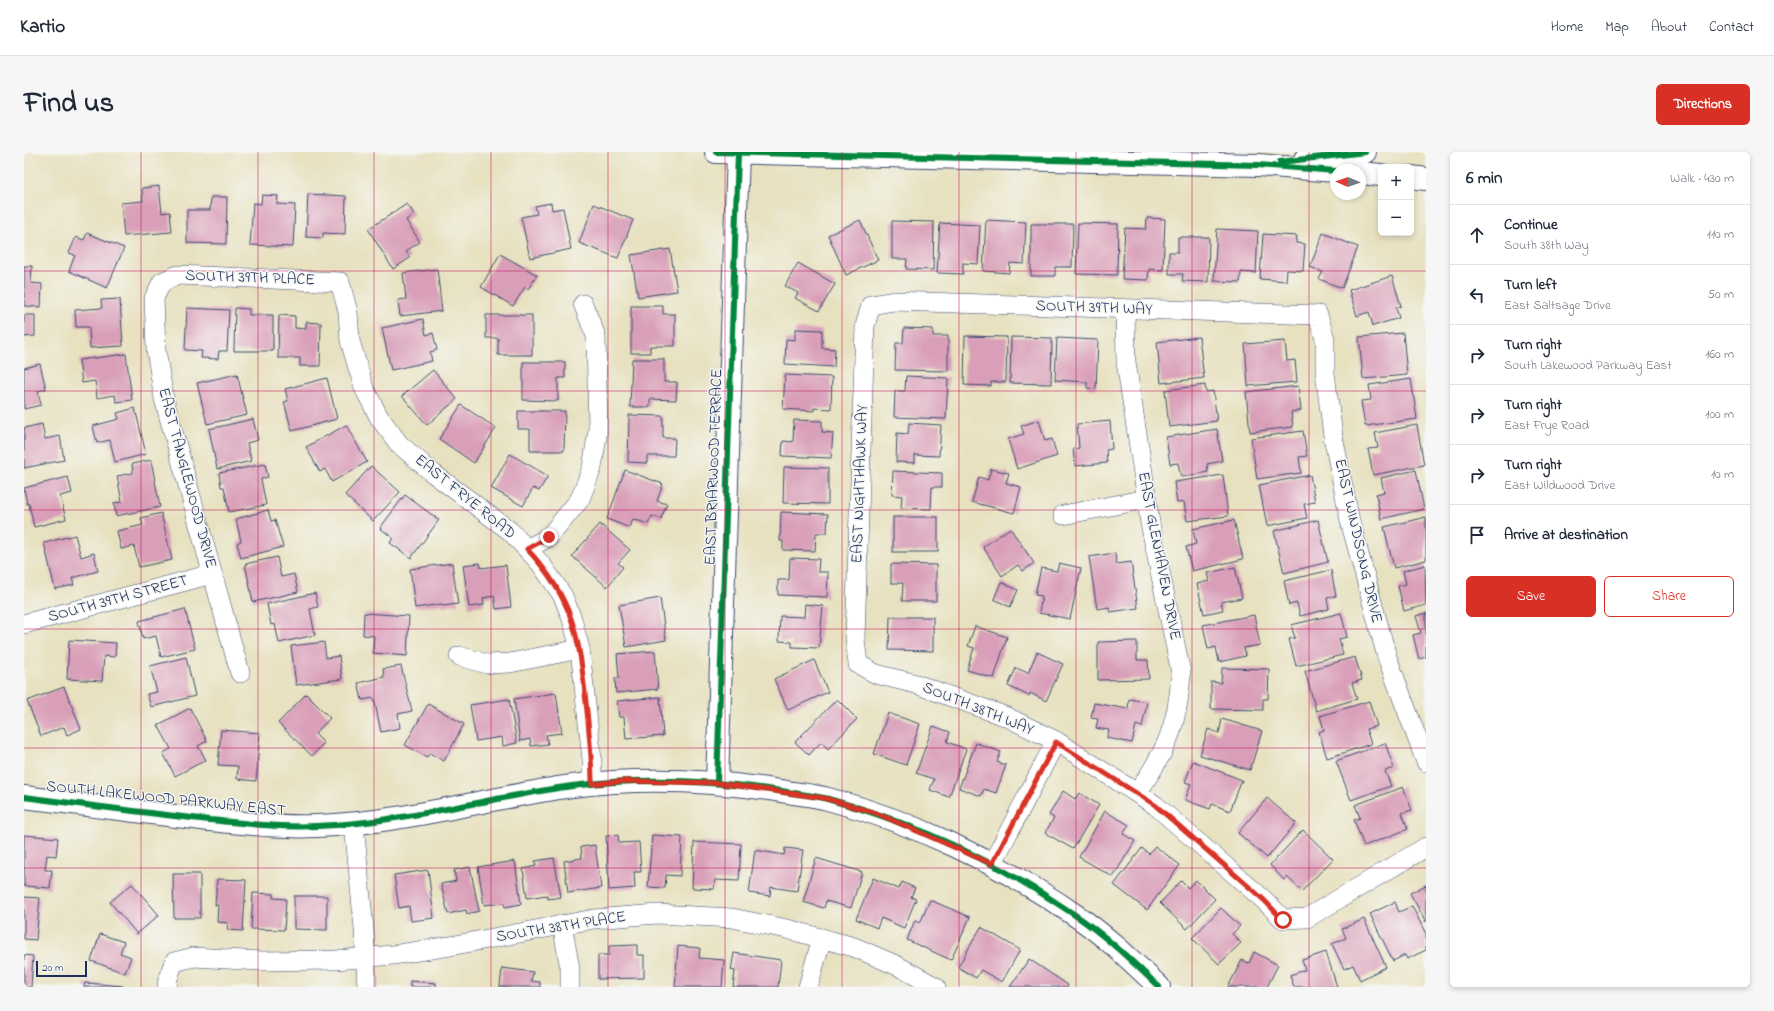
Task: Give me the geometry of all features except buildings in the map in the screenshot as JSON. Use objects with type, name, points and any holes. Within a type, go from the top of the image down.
[{"type":"street","points":[[716,152],[1258,165],[1330,171]]},
{"type":"street","points":[[1258,165],[1365,152]]},
{"type":"street","name":"EAST BRIARWOOD TERRACE","points":[[717,783],[738,153]]},
{"type":"street","points":[[1366,174],[1378,175]]},
{"type":"street","points":[[1414,177],[1426,179]]},
{"type":"street","name":"SOUTH 39TH PLACE","points":[[162,282],[178,275],[340,282]]},
{"type":"street","name":"EAST TANGLEWOOD DRIVE","points":[[162,282],[154,298],[156,350],[164,399],[240,673]]},
{"type":"street","name":"EAST FRYE ROAD","points":[[340,282],[348,312],[350,341],[364,388],[379,417],[399,444],[434,474],[510,531],[541,564],[563,596],[572,619],[580,649],[592,760],[592,784]]},
{"type":"street","name":"SOUTH 39TH WAY","points":[[871,305],[894,301],[1318,315]]},
{"type":"street","points":[[527,549],[549,537],[580,499],[592,468],[598,430],[596,336],[583,304]]},
{"type":"street","name":"EAST NIGHTHAWK WAY","points":[[858,664],[855,640],[865,334],[871,305]]},
{"type":"street","name":"EAST GLENHAVEN DRIVE","points":[[1125,309],[1126,362],[1147,499],[1181,673],[1180,697],[1168,744],[1153,771],[1137,793]]},
{"type":"street","name":"EAST WINDSONG DRIVE","points":[[1318,315],[1325,339],[1325,373],[1332,428],[1350,521],[1387,657],[1426,762]]},
{"type":"street","points":[[1063,515],[1147,499]]},
{"type":"street","name":"SOUTH 39TH STREET","points":[[24,624],[212,574]]},
{"type":"street","points":[[459,656],[487,664],[510,663],[580,649]]},
{"type":"street","name":"SOUTH 38TH WAY","points":[[858,664],[876,674],[916,684],[1007,717],[1056,742],[1137,793],[1176,821],[1264,900],[1283,920],[1307,918],[1426,847]]},
{"type":"street","points":[[992,864],[1056,742]]},
{"type":"street","name":"SOUTH LAKEWOOD PARKWAY EAST","points":[[24,797],[248,824],[314,826],[354,824],[404,817],[571,786],[623,781],[745,785],[824,798],[869,811],[992,864],[1074,914],[1124,954],[1159,987]]},
{"type":"street","points":[[354,824],[366,957],[367,987]]},
{"type":"street","name":"SOUTH 38TH PLACE","points":[[167,987],[168,978],[174,962],[194,957],[268,961],[336,960],[392,955],[450,946],[594,919],[657,914],[732,918],[822,938],[854,947],[898,966],[936,987]]},
{"type":"street","points":[[562,924],[570,969],[570,987]]},
{"type":"street","points":[[808,987],[822,938]]},
{"type":"cycle path","points":[[716,152],[1258,165],[1330,171]]},
{"type":"cycle path","points":[[1280,162],[1365,152]]},
{"type":"cycle path","points":[[717,783],[738,153]]},
{"type":"cycle path","points":[[24,797],[209,820],[263,825],[317,826],[381,820],[540,791],[624,781],[676,781],[729,784],[811,796],[860,808],[892,819],[955,846],[1015,877],[1072,913],[1095,930],[1159,987]]},
{"type":"route","points":[[549,537],[527,549],[541,564],[563,596],[572,619],[580,649],[592,760],[592,784],[623,781],[688,781],[733,784],[824,798],[876,813],[961,849],[992,864],[1056,742],[1137,793],[1176,821],[1264,900],[1283,920]]}]
